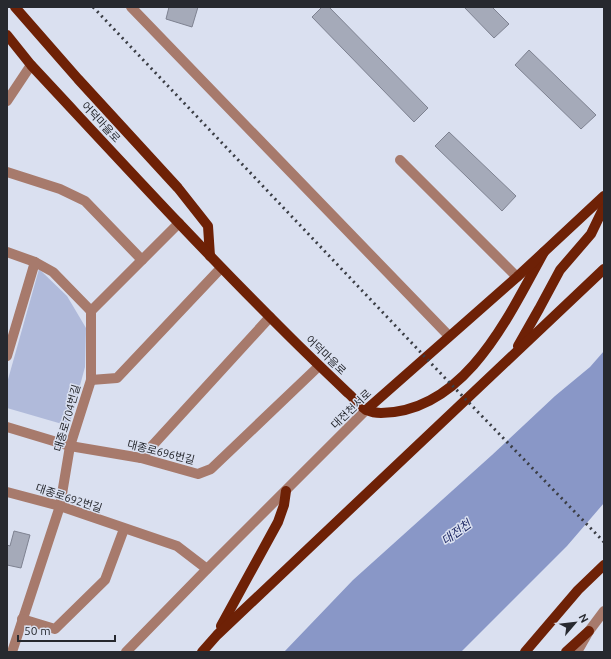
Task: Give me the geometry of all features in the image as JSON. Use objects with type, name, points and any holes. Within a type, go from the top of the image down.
[{"type":"main road","points":[[16,7],[78,79],[178,188],[208,226],[210,256]]},
{"type":"main road","name":"어덕마을로","points":[[7,35],[31,65],[221,268],[319,366],[366,410]]},
{"type":"main road","name":"대전천서로","points":[[366,410],[517,277],[604,196]]},
{"type":"main road","points":[[512,356],[560,270],[591,234],[604,207]]},
{"type":"main road","points":[[366,410],[379,414],[396,412],[418,406],[444,392],[470,368],[490,346],[544,252]]},
{"type":"main road","points":[[202,652],[217,635],[604,270]]},
{"type":"main road","points":[[217,635],[278,522],[284,505],[286,491]]},
{"type":"main road","points":[[525,652],[578,590],[604,565]]},
{"type":"main road","points":[[566,652],[589,631]]},
{"type":"street","points":[[131,7],[449,336]]},
{"type":"street","points":[[7,101],[31,65]]},
{"type":"street","points":[[400,160],[517,277]]},
{"type":"street","points":[[7,172],[60,189],[84,201],[142,260]]},
{"type":"street","points":[[7,252],[35,262],[53,272],[91,311],[179,223]]},
{"type":"street","points":[[7,356],[35,262]]},
{"type":"street","points":[[90,380],[117,378],[221,268]]},
{"type":"street","name":"대종로704번길","points":[[12,652],[60,506],[70,446],[90,380],[91,311]]},
{"type":"street","points":[[141,458],[270,317]]},
{"type":"street","name":"대종로696번길","points":[[7,427],[70,446],[141,458],[198,474],[211,469],[319,366]]},
{"type":"street","name":"대전천서로","points":[[126,652],[366,410]]},
{"type":"street","name":"대종로692번길","points":[[7,492],[60,506],[177,546],[207,569]]},
{"type":"street","points":[[22,619],[55,629],[105,580],[124,529]]},
{"type":"street","points":[[577,652],[589,631],[604,611]]},
{"type":"shaded area","points":[[39,269],[67,296],[86,328],[85,367],[69,426],[7,408],[7,383]]},
{"type":"water","name":"대전천","points":[[604,351],[604,503],[567,546],[461,652],[284,652],[353,580],[555,396],[590,367]]},
{"type":"building","points":[[169,7],[198,7],[192,27],[166,19]]},
{"type":"building","points":[[322,7],[329,7],[428,108],[414,122],[312,17]]},
{"type":"building","points":[[464,7],[492,7],[509,24],[494,38]]},
{"type":"building","points":[[529,50],[596,115],[581,129],[515,65]]},
{"type":"building","points":[[449,132],[516,196],[502,211],[435,146]]},
{"type":"building","points":[[14,531],[30,535],[21,568],[7,565],[7,545],[10,546]]},
{"type":"railway","points":[[93,7],[445,378],[604,542]]}]
